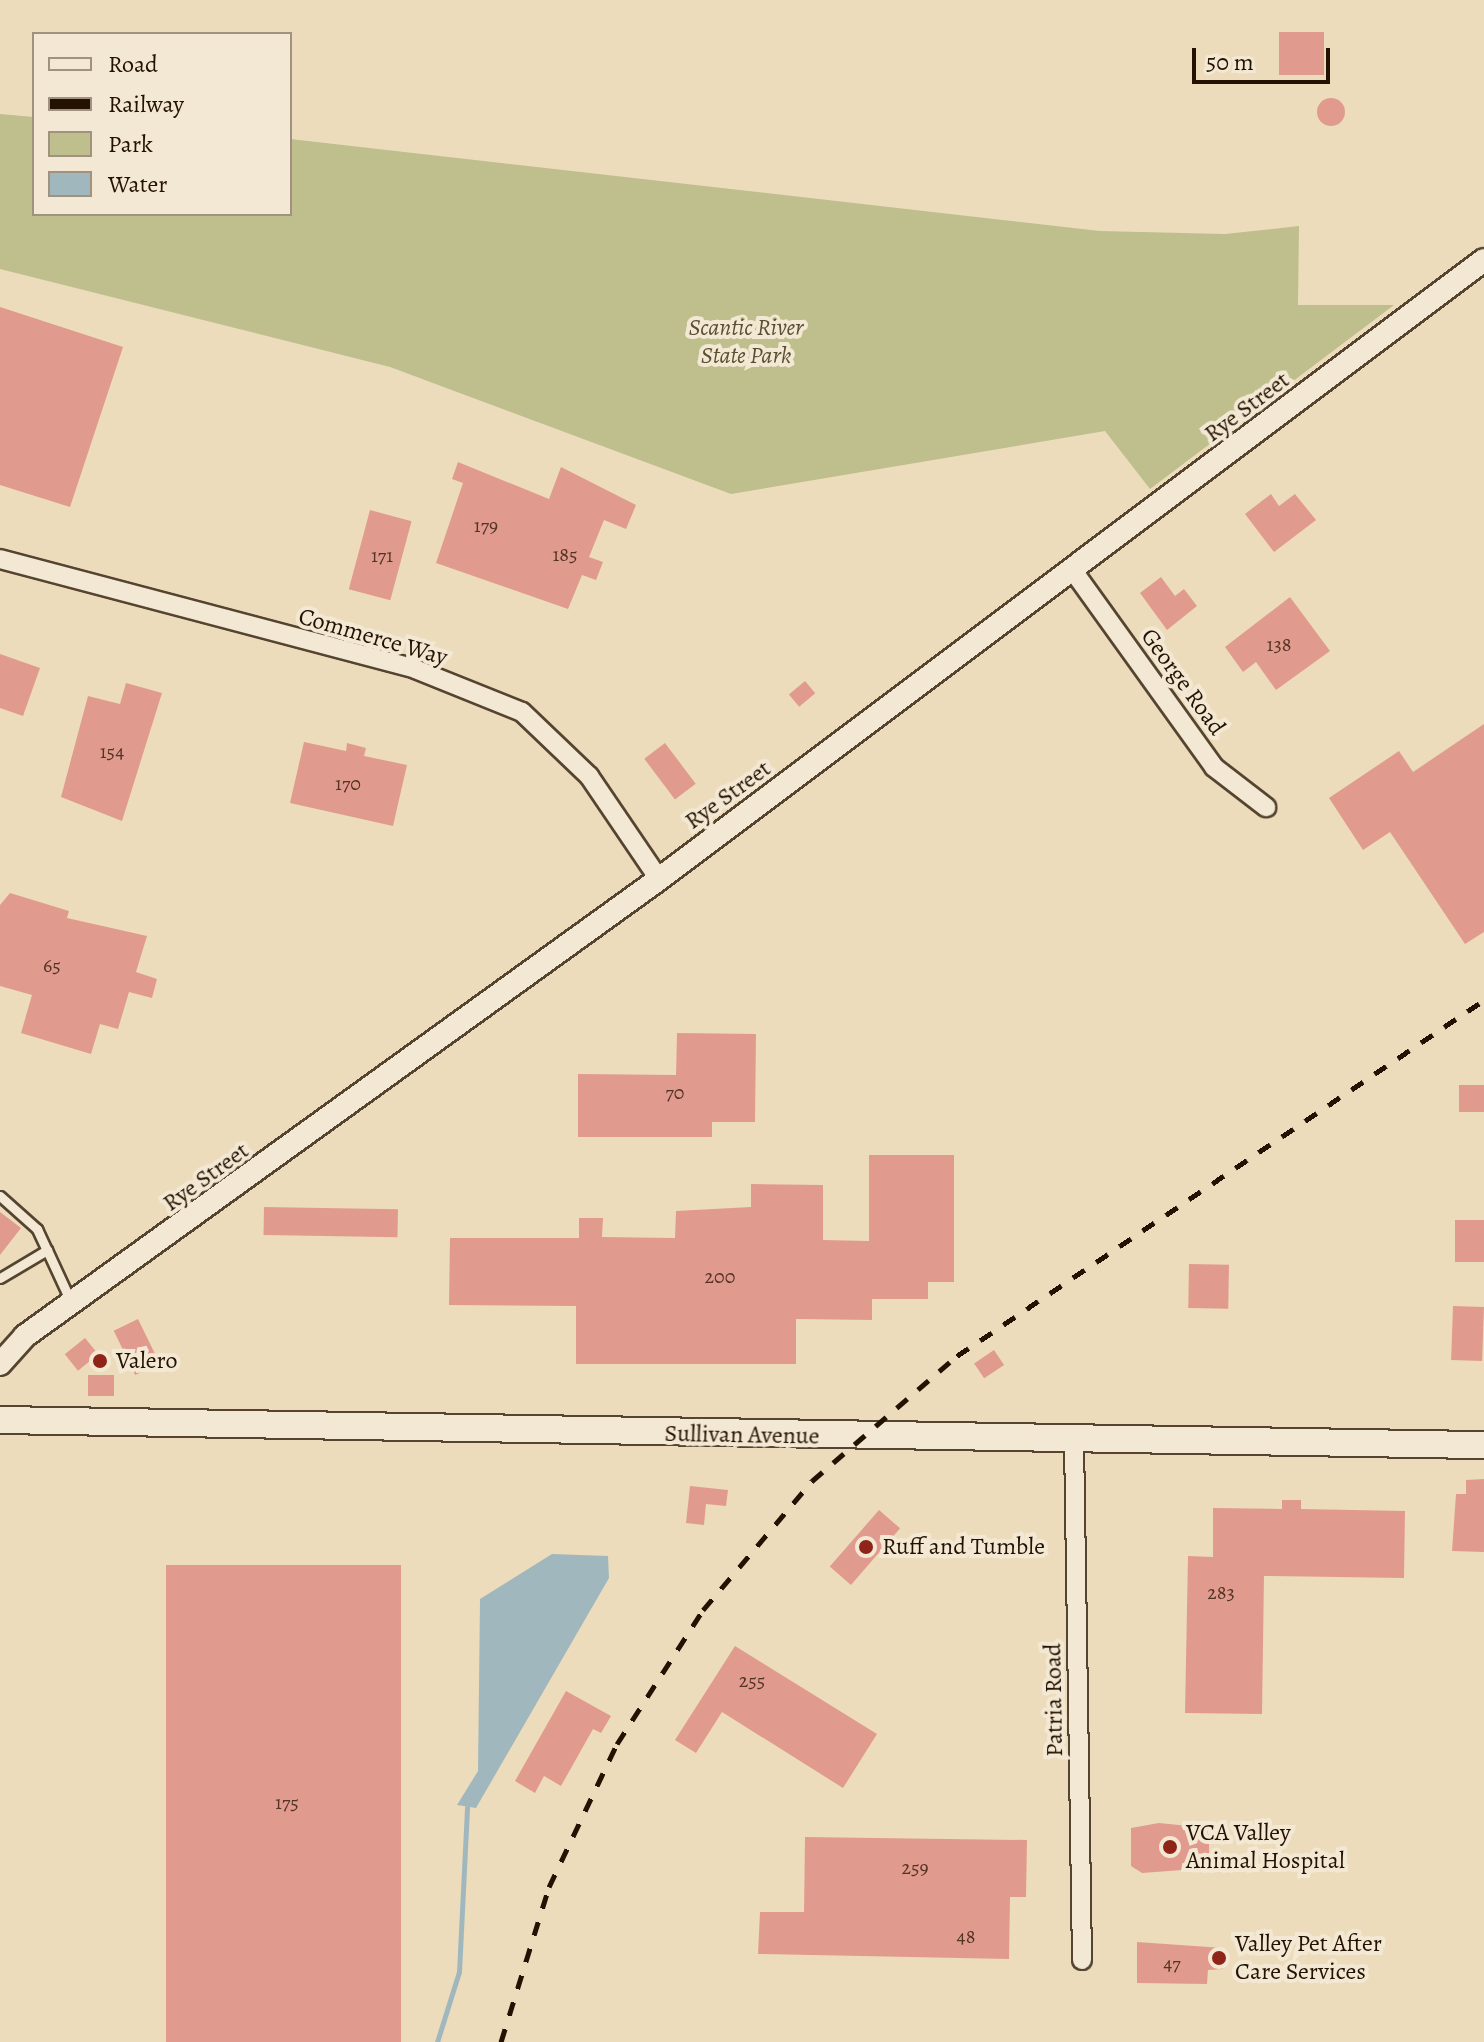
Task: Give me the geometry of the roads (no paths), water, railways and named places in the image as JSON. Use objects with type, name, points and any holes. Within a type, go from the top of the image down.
[{"type":"main road","name":"Sullivan Avenue","points":[[0,1420],[1484,1445]]},
{"type":"street","name":"Rye Street","points":[[0,1364],[25,1336],[72,1306],[659,879],[1074,572],[1484,260]]},
{"type":"street","name":"Commerce Way","points":[[0,559],[415,669],[522,712],[589,776],[659,879]]},
{"type":"street","name":"George Road","points":[[1074,572],[1214,767],[1266,807]]},
{"type":"street","name":"Patria Road","points":[[1074,1440],[1082,1960]]},
{"type":"lane","points":[[0,1196],[37,1229],[72,1306]]},
{"type":"lane","points":[[0,1278],[47,1250]]},
{"type":"water","points":[[552,1554],[608,1556],[609,1578],[476,1808],[457,1805],[478,1771],[480,1599]]},
{"type":"waterway","points":[[437,2042],[459,1972],[467,1807]]},
{"type":"railway","points":[[501,2042],[549,1887],[617,1744],[703,1610],[812,1481],[957,1356],[1484,1000]]},
{"type":"place","name":"Valero","points":[[100,1361]]},
{"type":"place","name":"Ruff and Tumble","points":[[866,1547]]},
{"type":"place","name":"VCA Valley Animal Hospital","points":[[1170,1847]]},
{"type":"place","name":"Valley Pet After Care Services","points":[[1219,1958]]},
{"type":"park label","name":"Scantic River State Park","points":[[746,342]]}]
